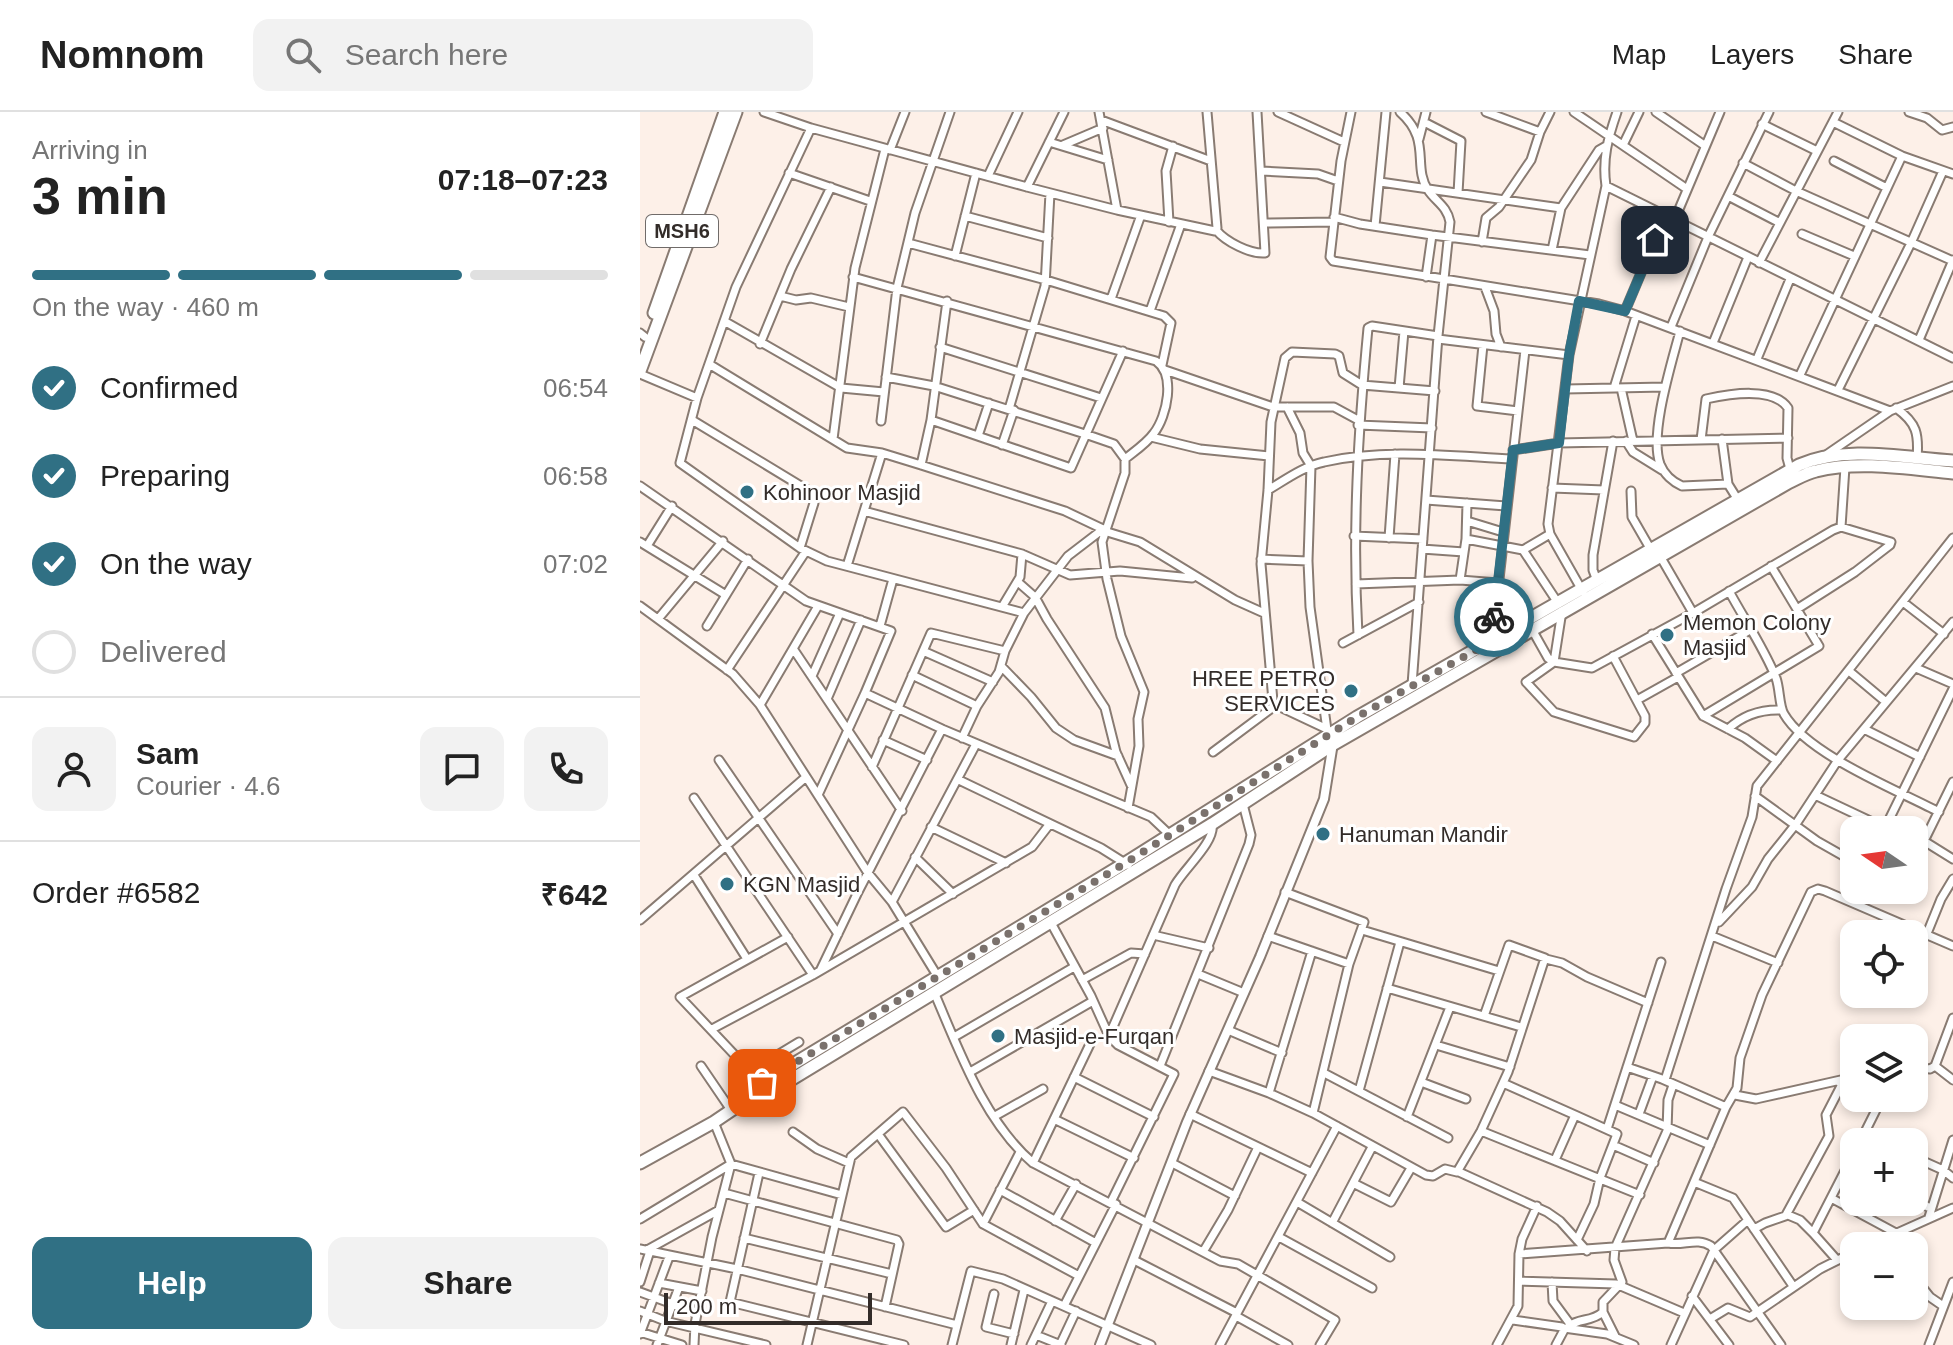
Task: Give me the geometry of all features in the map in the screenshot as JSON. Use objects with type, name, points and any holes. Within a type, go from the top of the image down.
[{"type":"main road","name":"MSH6","points":[[640,351],[642,335],[725,112]]},
{"type":"main road","points":[[640,373],[736,112]]},
{"type":"main road","points":[[1583,594],[1597,581],[1656,553],[1738,500],[1813,459],[1853,454],[1953,461]]},
{"type":"main road","points":[[640,1163],[714,1122],[1130,867],[1212,824],[1243,804],[1330,736],[1656,553],[1812,472],[1845,467],[1953,473]]},
{"type":"main road","points":[[1130,867],[1170,835],[1412,685],[1530,624]]},
{"type":"street","points":[[764,112],[888,150],[1027,187],[1169,222],[1216,230],[1225,239],[1263,254],[1266,248],[1265,223],[1257,112]]},
{"type":"street","points":[[833,439],[853,277],[870,201],[904,115],[893,112]]},
{"type":"street","points":[[881,421],[897,288],[908,243],[950,112]]},
{"type":"street","points":[[988,176],[1018,112]]},
{"type":"street","points":[[1027,187],[1064,112]]},
{"type":"street","points":[[1207,112],[1216,230]]},
{"type":"street","points":[[1278,112],[1344,142]]},
{"type":"street","points":[[1351,112],[1338,181],[1330,257],[1333,261],[1625,311],[1908,417],[1917,429],[1917,459]]},
{"type":"street","points":[[1375,226],[1386,112]]},
{"type":"street","points":[[1400,112],[1419,139],[1427,188],[1449,214],[1450,237],[1438,338],[1412,685]]},
{"type":"street","points":[[1419,139],[1426,112]]},
{"type":"street","points":[[1486,112],[1540,132]]},
{"type":"street","points":[[1482,242],[1486,218],[1531,160],[1550,112]]},
{"type":"street","points":[[1574,112],[1687,189]]},
{"type":"street","points":[[1583,594],[1550,534],[1548,524],[1569,355],[1606,186],[1604,167],[1608,135],[1617,112]]},
{"type":"street","points":[[1623,145],[1639,112]]},
{"type":"street","points":[[1674,221],[1720,112]]},
{"type":"street","points":[[1671,327],[1708,237],[1769,112]]},
{"type":"street","points":[[1759,263],[1838,112]]},
{"type":"street","points":[[1909,112],[1927,115],[1942,130],[1953,127]]},
{"type":"street","points":[[1661,113],[1704,145]]},
{"type":"street","points":[[1063,145],[1101,120]]},
{"type":"street","points":[[1101,120],[1211,161]]},
{"type":"street","points":[[1101,120],[1117,210]]},
{"type":"street","points":[[1424,122],[1461,141],[1458,193]]},
{"type":"street","points":[[1833,122],[1902,156],[1953,174]]},
{"type":"street","points":[[1762,124],[1817,151]]},
{"type":"street","points":[[811,128],[736,287],[697,398],[680,463],[803,550],[827,561],[1024,613]]},
{"type":"street","points":[[1049,142],[1108,160]]},
{"type":"street","points":[[1169,222],[1166,171],[1173,146]]},
{"type":"street","points":[[1552,250],[1561,208],[1599,150],[1606,146]]},
{"type":"street","points":[[1800,375],[1902,156]]},
{"type":"street","points":[[1834,161],[1887,188]]},
{"type":"street","points":[[1743,163],[1796,191],[1953,261],[1919,340]]},
{"type":"street","points":[[1261,171],[1318,174],[1338,181]]},
{"type":"street","points":[[1838,390],[1943,171]]},
{"type":"street","points":[[789,173],[870,201]]},
{"type":"street","points":[[955,256],[976,173]]},
{"type":"street","points":[[1380,182],[1561,208]]},
{"type":"street","points":[[1606,186],[1953,358]]},
{"type":"street","points":[[760,344],[831,187]]},
{"type":"street","points":[[1002,445],[1046,280],[1050,193]]},
{"type":"street","points":[[1728,196],[1780,223]]},
{"type":"street","points":[[1111,299],[1141,215]]},
{"type":"street","points":[[965,216],[1048,238]]},
{"type":"street","points":[[1625,311],[1665,216]]},
{"type":"street","points":[[1265,223],[1334,219],[1590,255]]},
{"type":"street","points":[[1150,311],[1181,224]]},
{"type":"street","points":[[1802,234],[1854,256]]},
{"type":"street","points":[[1426,277],[1432,235]]},
{"type":"street","points":[[908,243],[1168,317],[1171,323],[1163,368],[1167,387],[1164,411],[1151,437],[1125,459]]},
{"type":"street","points":[[1713,343],[1748,257]]},
{"type":"street","points":[[853,277],[1150,358],[1163,368],[1273,407],[1334,407],[1358,422],[1432,428]]},
{"type":"street","points":[[1757,359],[1790,279]]},
{"type":"street","points":[[1485,287],[1494,311],[1496,334],[1501,347]]},
{"type":"street","points":[[780,296],[796,300],[811,298],[849,307]]},
{"type":"street","points":[[921,465],[931,420],[947,301]]},
{"type":"street","points":[[1636,316],[1618,388],[1633,452],[1685,487],[1728,484]]},
{"type":"street","points":[[724,321],[841,388],[884,392]]},
{"type":"street","points":[[1358,635],[1354,536],[1358,422],[1368,328],[1372,326],[1483,345],[1569,355]]},
{"type":"street","points":[[1399,388],[1404,331]]},
{"type":"street","points":[[1664,472],[1657,441],[1665,387],[1680,331]]},
{"type":"street","points":[[1483,345],[1477,406],[1518,411]]},
{"type":"street","points":[[940,347],[1101,398]]},
{"type":"street","points":[[1492,641],[1525,350]]},
{"type":"street","points":[[931,420],[1071,468],[1123,351]]},
{"type":"street","points":[[1276,705],[1264,613],[1261,559],[1273,407],[1285,358],[1292,352],[1337,355],[1343,373],[1362,385],[1435,391]]},
{"type":"street","points":[[709,364],[847,448],[882,453],[1065,511],[1105,531],[1140,542],[1198,578],[1264,613]]},
{"type":"street","points":[[640,373],[697,398]]},
{"type":"street","points":[[886,377],[934,386],[1085,434],[1114,444],[1125,459],[1125,473],[1102,542],[1121,636],[1144,692],[1138,723],[1139,746],[1128,808]]},
{"type":"street","points":[[1812,472],[1825,456],[1893,410],[1953,386]]},
{"type":"street","points":[[1565,389],[1665,387]]},
{"type":"street","points":[[1701,440],[1706,399],[1754,395],[1775,397],[1786,404],[1790,469]]},
{"type":"street","points":[[978,436],[989,403]]},
{"type":"street","points":[[1100,1345],[1190,1114],[1324,799],[1330,736],[1310,607],[1311,466],[1303,453],[1298,427],[1287,407]]},
{"type":"street","points":[[692,420],[814,494],[803,550],[727,670]]},
{"type":"street","points":[[1151,437],[1200,449],[1269,456]]},
{"type":"street","points":[[1268,490],[1311,466],[1357,457],[1512,454],[1559,443],[1788,438]]},
{"type":"street","points":[[1722,439],[1728,484],[1738,500]]},
{"type":"street","points":[[1597,581],[1592,563],[1613,441]]},
{"type":"street","points":[[847,566],[882,453]]},
{"type":"street","points":[[1389,538],[1395,454]]},
{"type":"street","points":[[1841,527],[1845,467]]},
{"type":"street","points":[[640,486],[723,541],[799,597],[890,629],[891,634],[818,795]]},
{"type":"street","points":[[1552,488],[1604,490]]},
{"type":"street","points":[[1631,491],[1632,517],[1693,613]]},
{"type":"street","points":[[1426,500],[1506,506]]},
{"type":"street","points":[[1460,580],[1467,503]]},
{"type":"street","points":[[672,506],[644,544],[726,595]]},
{"type":"street","points":[[864,511],[1022,554],[1074,575],[1106,571],[1198,578]]},
{"type":"street","points":[[1467,521],[1503,532]]},
{"type":"street","points":[[1530,624],[1548,658],[1554,662],[1588,668],[1693,613],[1841,527],[1892,543],[1864,566],[1797,609]]},
{"type":"street","points":[[962,738],[1001,666],[1024,613],[1035,597],[1077,547],[1105,531]]},
{"type":"street","points":[[1466,539],[1523,550],[1550,534]]},
{"type":"street","points":[[1354,536],[1423,539]]},
{"type":"street","points":[[1665,1080],[1752,817],[1760,782],[1953,538]]},
{"type":"street","points":[[658,619],[723,541]]},
{"type":"street","points":[[1422,549],[1464,552]]},
{"type":"street","points":[[1523,550],[1560,607],[1554,662],[1526,682],[1554,712],[1634,737],[1646,719],[1613,656]]},
{"type":"street","points":[[1002,607],[1018,582],[1022,554]]},
{"type":"street","points":[[707,626],[748,559]]},
{"type":"street","points":[[1261,559],[1308,561]]},
{"type":"street","points":[[1703,716],[1819,646],[1771,566]]},
{"type":"street","points":[[880,626],[893,579]]},
{"type":"street","points":[[1356,584],[1420,584],[1460,580],[1498,583]]},
{"type":"street","points":[[1018,582],[1035,597],[1105,708],[1118,756],[1131,785]]},
{"type":"street","points":[[1729,591],[1775,675],[1781,692],[1782,710],[1800,733],[1838,760],[1939,812]]},
{"type":"street","points":[[1343,643],[1419,602]]},
{"type":"street","points":[[1903,602],[1944,634]]},
{"type":"street","points":[[640,606],[727,670],[760,705],[868,873],[905,923],[936,984],[970,1072],[1020,1152],[1033,1163],[1220,1261],[1238,1264],[1335,1320],[1320,1345]]},
{"type":"street","points":[[760,705],[818,606]]},
{"type":"street","points":[[812,676],[840,613]]},
{"type":"street","points":[[827,699],[861,620]]},
{"type":"street","points":[[1716,924],[1752,887],[1768,859],[1796,824],[1838,760],[1952,625]]},
{"type":"street","points":[[1637,700],[1750,630]]},
{"type":"street","points":[[872,767],[930,635],[933,633],[1005,651]]},
{"type":"street","points":[[1652,634],[1703,716],[1777,761]]},
{"type":"street","points":[[794,650],[902,811]]},
{"type":"street","points":[[923,651],[993,682]]},
{"type":"street","points":[[1001,666],[1056,728],[1074,740],[1118,756]]},
{"type":"street","points":[[1890,816],[1953,686],[1916,668]]},
{"type":"street","points":[[1849,671],[1886,702]]},
{"type":"street","points":[[912,675],[977,706]]},
{"type":"street","points":[[865,693],[962,738],[1151,817],[1170,835]]},
{"type":"street","points":[[1276,705],[1330,736]]},
{"type":"street","points":[[1213,752],[1276,705]]},
{"type":"street","points":[[1728,729],[1744,717],[1782,710]]},
{"type":"street","points":[[816,973],[942,729]]},
{"type":"street","points":[[1864,729],[1920,757]]},
{"type":"street","points":[[883,740],[927,760]]},
{"type":"street","points":[[892,902],[976,744]]},
{"type":"street","points":[[719,760],[838,934]]},
{"type":"street","points":[[640,920],[806,777]]},
{"type":"street","points":[[959,780],[1130,867]]},
{"type":"street","points":[[1953,782],[1925,843],[1953,859]]},
{"type":"street","points":[[1815,795],[1858,816]]},
{"type":"street","points":[[1755,796],[1840,854]]},
{"type":"street","points":[[694,798],[816,973]]},
{"type":"street","points":[[1160,1066],[1249,844],[1251,835],[1243,804]]},
{"type":"street","points":[[1109,1036],[1181,874],[1212,838],[1212,824]]},
{"type":"street","points":[[712,1029],[905,923],[1006,863],[1032,847],[1049,825]]},
{"type":"street","points":[[931,827],[1006,863]]},
{"type":"street","points":[[915,857],[953,894]]},
{"type":"street","points":[[694,875],[747,959]]},
{"type":"street","points":[[1928,931],[1953,879]]},
{"type":"street","points":[[1668,1243],[1726,1107],[1735,1095],[1740,1058],[1762,995],[1808,895],[1814,890],[1825,891],[1890,920]]},
{"type":"street","points":[[1285,892],[1364,922],[1349,964],[1313,1113]]},
{"type":"street","points":[[1047,917],[1109,1036],[1118,1045],[1174,1074],[1064,1306]]},
{"type":"street","points":[[1362,930],[1499,971]]},
{"type":"street","points":[[1153,935],[1209,948]]},
{"type":"street","points":[[1268,936],[1349,964]]},
{"type":"street","points":[[1712,936],[1778,963]]},
{"type":"street","points":[[765,1088],[680,997],[788,937]]},
{"type":"street","points":[[1928,937],[1953,946]]},
{"type":"street","points":[[1359,1091],[1400,942]]},
{"type":"street","points":[[1484,1016],[1509,945],[1562,963],[1584,976],[1648,1003]]},
{"type":"street","points":[[1269,1093],[1312,951]]},
{"type":"street","points":[[1082,980],[1131,953],[1145,954]]},
{"type":"street","points":[[1459,1172],[1510,1067],[1546,959]]},
{"type":"street","points":[[1607,1129],[1661,962]]},
{"type":"street","points":[[954,1037],[1074,967]]},
{"type":"street","points":[[1198,974],[1244,993]]},
{"type":"street","points":[[1387,988],[1521,1027]]},
{"type":"street","points":[[970,1072],[1093,1001]]},
{"type":"street","points":[[1407,1117],[1450,1007]]},
{"type":"street","points":[[1928,1069],[1935,1066],[1953,1018]]},
{"type":"street","points":[[1228,1030],[1282,1053]]},
{"type":"street","points":[[751,1071],[799,1042]]},
{"type":"street","points":[[1033,1163],[1091,1042]]},
{"type":"street","points":[[1436,1045],[1510,1067]]},
{"type":"street","points":[[701,1066],[731,1110]]},
{"type":"street","points":[[1935,1066],[1953,1080]]},
{"type":"street","points":[[1627,1067],[1726,1107]]},
{"type":"street","points":[[1209,1071],[1313,1113],[1429,1176],[1445,1169],[1459,1172],[1537,1206],[1560,1221],[1587,1251]]},
{"type":"street","points":[[1324,1073],[1448,1138]]},
{"type":"street","points":[[1639,1114],[1653,1076]]},
{"type":"street","points":[[1074,1077],[1154,1117]]},
{"type":"street","points":[[1421,1082],[1466,1099]]},
{"type":"street","points":[[1503,1083],[1617,1134],[1600,1178],[1594,1204],[1577,1240]]},
{"type":"street","points":[[1735,1095],[1756,1099],[1840,1083]]},
{"type":"street","points":[[1617,1340],[1603,1312],[1603,1302],[1622,1280],[1615,1263],[1615,1248],[1668,1126],[1668,1100],[1673,1085]]},
{"type":"street","points":[[1754,1229],[1786,1215],[1829,1136],[1826,1117],[1840,1085]]},
{"type":"street","points":[[995,1116],[1043,1089]]},
{"type":"street","points":[[1615,1105],[1710,1145]]},
{"type":"street","points":[[807,1345],[851,1157],[903,1112],[983,1224],[1079,1276]]},
{"type":"street","points":[[1190,1114],[1312,1173]]},
{"type":"street","points":[[1555,1160],[1575,1115]]},
{"type":"street","points":[[1054,1119],[1134,1158]]},
{"type":"street","points":[[694,1345],[697,1313],[731,1164],[714,1122]]},
{"type":"street","points":[[1220,1345],[1337,1126]]},
{"type":"street","points":[[1481,1131],[1640,1195]]},
{"type":"street","points":[[793,1132],[817,1149],[849,1163]]},
{"type":"street","points":[[878,1134],[946,1227],[974,1210]]},
{"type":"street","points":[[1930,1212],[1953,1140]]},
{"type":"street","points":[[1613,1145],[1654,1163]]},
{"type":"street","points":[[1203,1252],[1258,1147]]},
{"type":"street","points":[[1332,1223],[1372,1147]]},
{"type":"street","points":[[983,1224],[1020,1152]]},
{"type":"street","points":[[1172,1163],[1235,1196]]},
{"type":"street","points":[[1928,1163],[1953,1178]]},
{"type":"street","points":[[640,1219],[731,1164],[842,1195]]},
{"type":"street","points":[[1353,1183],[1391,1202],[1411,1168]]},
{"type":"street","points":[[759,1173],[730,1302],[904,1345]]},
{"type":"street","points":[[1694,1182],[1730,1196],[1793,1286]]},
{"type":"street","points":[[1055,1221],[1076,1184]]},
{"type":"street","points":[[1813,1233],[1840,1184]]},
{"type":"street","points":[[1000,1190],[1096,1243]]},
{"type":"street","points":[[724,1193],[897,1240],[899,1244],[885,1307]]},
{"type":"street","points":[[1831,1198],[1894,1232]]},
{"type":"street","points":[[1297,1202],[1390,1257]]},
{"type":"street","points":[[1497,1345],[1518,1306],[1519,1254],[1522,1239],[1537,1206]]},
{"type":"street","points":[[1898,1232],[1930,1212],[1953,1208]]},
{"type":"street","points":[[646,1250],[719,1210]]},
{"type":"street","points":[[1786,1215],[1800,1220],[1837,1260]]},
{"type":"street","points":[[1671,1345],[1714,1250],[1748,1220]]},
{"type":"street","points":[[1279,1237],[1372,1288]]},
{"type":"street","points":[[744,1238],[892,1274]]},
{"type":"street","points":[[1519,1254],[1668,1243],[1681,1245],[1701,1241],[1714,1250],[1781,1345]]},
{"type":"street","points":[[646,1250],[737,1269],[957,1325]]},
{"type":"street","points":[[640,1282],[646,1250]]},
{"type":"street","points":[[669,1257],[655,1297],[644,1313],[640,1333],[658,1341],[682,1345]]},
{"type":"street","points":[[1710,1319],[1728,1308],[1748,1317],[1840,1259]]},
{"type":"street","points":[[1134,1260],[1288,1345]]},
{"type":"street","points":[[952,1345],[971,1271],[1003,1279],[1151,1345]]},
{"type":"street","points":[[1519,1281],[1620,1285],[1684,1313]]},
{"type":"street","points":[[1552,1282],[1553,1301],[1567,1327]]},
{"type":"street","points":[[1929,1345],[1953,1282]]},
{"type":"street","points":[[659,1283],[702,1291]]},
{"type":"street","points":[[658,1341],[679,1287]]},
{"type":"street","points":[[1011,1345],[1024,1290]]},
{"type":"street","points":[[640,1292],[697,1313]]},
{"type":"street","points":[[994,1294],[986,1327],[1014,1334]]},
{"type":"street","points":[[1928,1294],[1943,1306]]},
{"type":"street","points":[[1692,1296],[1729,1345]]},
{"type":"street","points":[[1031,1345],[1052,1301]]},
{"type":"street","points":[[1036,1335],[1060,1345],[1076,1311]]},
{"type":"street","points":[[1556,1345],[1567,1327],[1593,1319],[1603,1312]]},
{"type":"street","points":[[644,1313],[728,1341],[766,1345]]},
{"type":"street","points":[[1513,1320],[1567,1327],[1634,1345]]},
{"type":"way so far","points":[[762,1083],[1127,862],[1357,717],[1492,641],[1494,617]]},
{"type":"place","name":"Kohinoor Masjid","points":[[747,492]]},
{"type":"place","name":"Memon Colony Masjid","points":[[1667,635]]},
{"type":"place","name":"HREE PETRO SERVICES","points":[[1351,691]]},
{"type":"place","name":"Hanuman Mandir","points":[[1323,834]]},
{"type":"place","name":"KGN Masjid","points":[[727,884]]},
{"type":"place","name":"Masjid-e-Furqan","points":[[998,1036]]},
{"type":"route","points":[[1494,617],[1513,450],[1559,443],[1579,301],[1625,311],[1655,240]]}]
